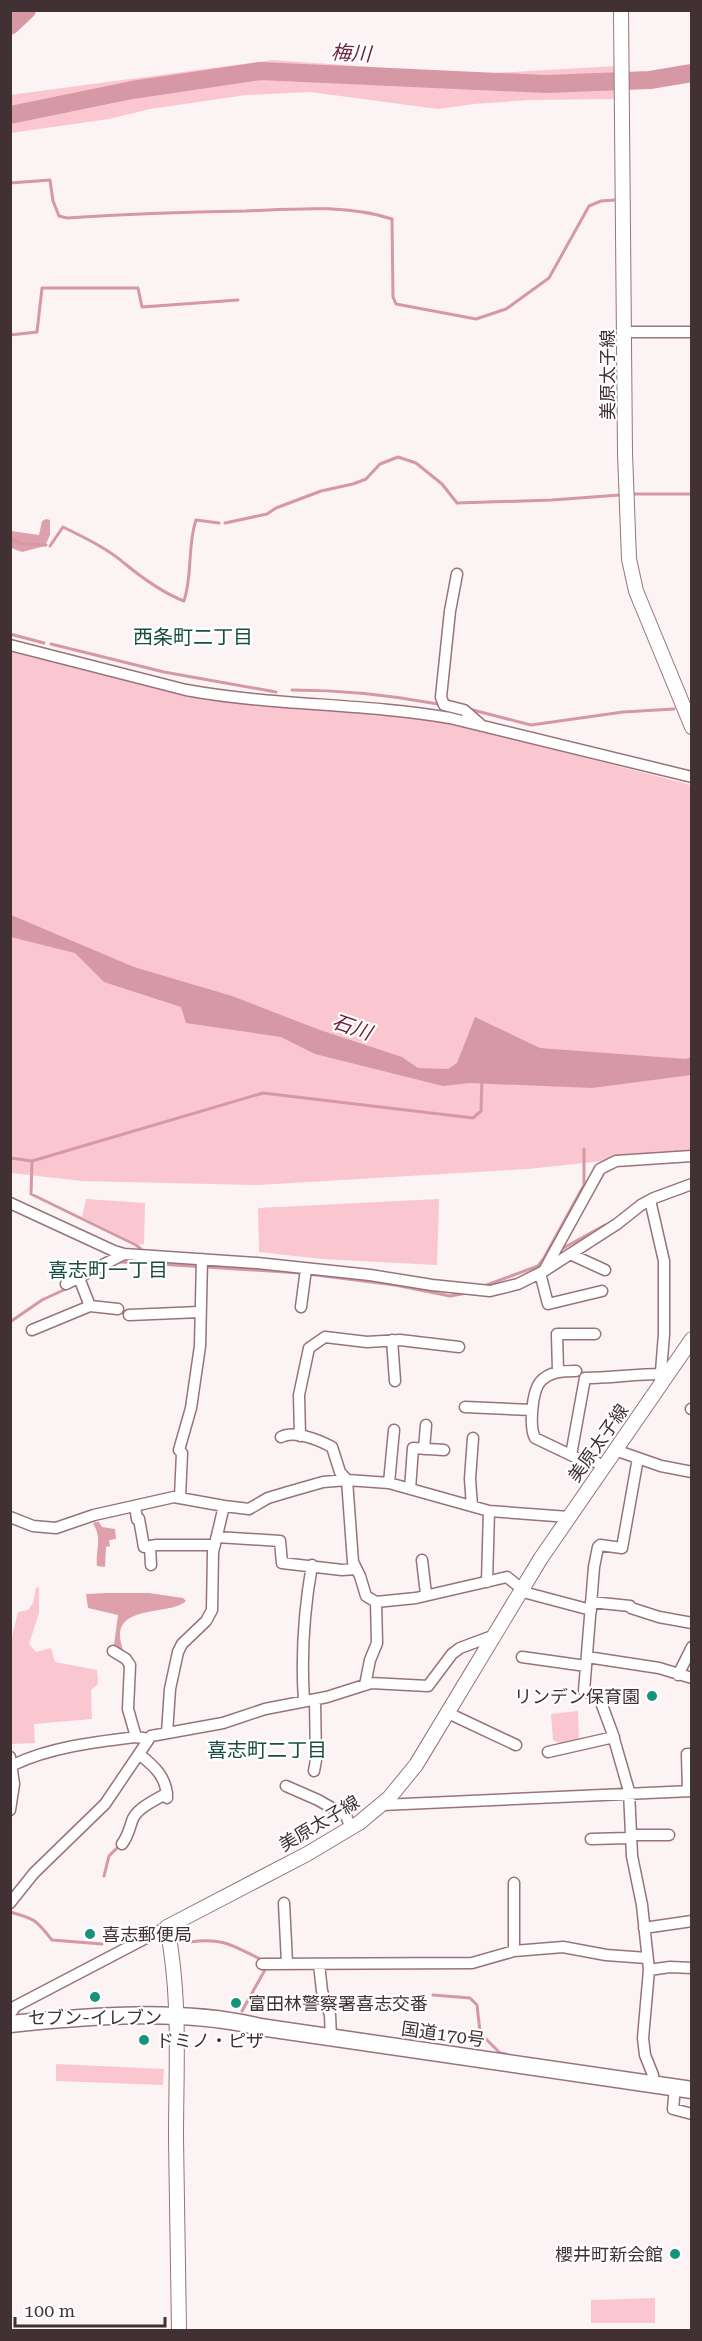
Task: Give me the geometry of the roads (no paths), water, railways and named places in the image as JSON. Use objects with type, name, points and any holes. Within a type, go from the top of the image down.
[{"type":"highway","name":"国道170号","points":[[10,2024],[62,2019],[177,2017],[232,2020],[260,2027],[331,2038],[683,2088]]},
{"type":"main road","name":"美原太子線","points":[[621,10],[629,559],[636,591],[692,727]]},
{"type":"main road","name":"美原太子線","points":[[167,1927],[329,1842],[382,1805],[416,1765],[522,1589],[661,1379],[692,1340]]},
{"type":"main road","points":[[167,1927],[174,1968],[177,2017],[179,2331]]},
{"type":"street","points":[[625,332],[692,332]]},
{"type":"street","points":[[457,574],[450,611],[441,697],[443,704],[464,711],[483,726]]},
{"type":"street","points":[[10,645],[186,690],[215,695],[283,703],[417,712],[692,777]]},
{"type":"street","points":[[602,1291],[548,1304],[542,1272],[600,1169],[616,1161],[692,1156]]},
{"type":"street","points":[[10,1203],[124,1254],[257,1263],[306,1273],[370,1275],[490,1291],[518,1284],[542,1272],[650,1200],[692,1184]]},
{"type":"street","points":[[571,1455],[585,1378],[620,1378],[625,1374],[661,1379],[664,1334],[664,1261],[650,1200]]},
{"type":"street","points":[[66,1284],[124,1254]]},
{"type":"street","points":[[570,1254],[605,1270]]},
{"type":"street","points":[[180,1497],[182,1453],[179,1449],[191,1408],[200,1346],[202,1259]]},
{"type":"street","points":[[301,1306],[306,1273]]},
{"type":"street","points":[[79,1278],[90,1306]]},
{"type":"street","points":[[32,1330],[90,1306],[118,1309]]},
{"type":"street","points":[[129,1315],[200,1312]]},
{"type":"street","points":[[558,1371],[557,1334],[595,1334]]},
{"type":"street","points":[[300,1436],[299,1395],[309,1348],[325,1336],[367,1342],[392,1340],[459,1347]]},
{"type":"street","points":[[392,1340],[395,1381]]},
{"type":"street","points":[[576,1371],[558,1371],[541,1381],[532,1410],[531,1431],[535,1438],[571,1455],[604,1466]]},
{"type":"street","points":[[465,1407],[532,1410]]},
{"type":"street","points":[[424,1449],[426,1425]]},
{"type":"street","points":[[389,1483],[398,1445],[394,1430]]},
{"type":"street","points":[[281,1437],[284,1435],[300,1436],[320,1440],[332,1447],[340,1472],[347,1480],[353,1562],[366,1596],[376,1602],[417,1598],[426,1594],[507,1577],[527,1593],[591,1606],[630,1606],[659,1617],[692,1623]]},
{"type":"street","points":[[472,1506],[470,1479],[474,1438]]},
{"type":"street","points":[[410,1489],[413,1448],[444,1450]]},
{"type":"street","points":[[615,1450],[661,1466],[692,1472]]},
{"type":"street","points":[[638,1458],[622,1548],[600,1545],[598,1547],[594,1567],[584,1690],[599,1697],[614,1737],[629,1792],[630,1837],[649,1970],[643,2038],[645,2055],[653,2075],[652,2084]]},
{"type":"street","points":[[10,1517],[33,1526],[56,1528],[93,1515],[180,1497],[249,1509],[268,1498],[288,1492],[323,1482],[347,1480],[389,1483],[489,1511],[569,1517]]},
{"type":"street","points":[[135,1506],[144,1547],[216,1541],[280,1541],[282,1563],[342,1570],[356,1569]]},
{"type":"street","points":[[167,1733],[170,1689],[178,1652],[182,1644],[206,1621],[212,1610],[216,1541],[224,1506]]},
{"type":"street","points":[[488,1582],[489,1511]]},
{"type":"street","points":[[150,1546],[151,1565]]},
{"type":"street","points":[[422,1560],[426,1594]]},
{"type":"street","points":[[312,1565],[306,1596],[304,1633],[316,1760],[314,1771]]},
{"type":"street","points":[[365,1685],[370,1660],[377,1643],[376,1602]]},
{"type":"street","points":[[10,1903],[34,1873],[105,1804],[152,1736],[223,1723],[265,1709],[309,1701],[365,1685],[428,1686],[452,1654],[460,1648],[495,1635]]},
{"type":"street","points":[[678,1675],[692,1647]]},
{"type":"street","points":[[113,1651],[126,1659],[130,1665],[128,1708],[136,1737]]},
{"type":"street","points":[[522,1657],[658,1668],[692,1678]]},
{"type":"street","points":[[448,1713],[516,1745]]},
{"type":"street","points":[[10,1810],[14,1784],[12,1761],[57,1750],[136,1737],[149,1739]]},
{"type":"street","points":[[548,1752],[614,1737]]},
{"type":"street","points":[[122,1844],[139,1810],[167,1796],[157,1768],[139,1754]]},
{"type":"street","points":[[382,1805],[690,1791],[687,1754],[692,1754]]},
{"type":"street","points":[[286,1786],[346,1816],[351,1828]]},
{"type":"street","points":[[591,1839],[669,1835]]},
{"type":"street","points":[[514,1883],[514,1951]]},
{"type":"street","points":[[284,1904],[287,1964]]},
{"type":"street","points":[[644,1928],[692,1921]]},
{"type":"street","points":[[10,2014],[16,2006],[167,1927]]},
{"type":"street","points":[[262,1964],[404,1962],[433,1965],[472,1964],[514,1951],[563,1947],[606,1955],[647,1958]]},
{"type":"street","points":[[319,1964],[322,1991],[330,2015],[331,2038]]},
{"type":"street","points":[[649,1970],[670,1967],[692,1968]]},
{"type":"street","points":[[683,2088],[672,2115],[692,2115]]},
{"type":"waterway","points":[[10,26],[27,10]]},
{"type":"waterway","points":[[17,11],[20,17]]},
{"type":"waterway","name":"梅川","points":[[10,115],[132,90],[260,71],[545,84],[650,80],[692,73]]},
{"type":"waterway","points":[[10,183],[50,180],[53,201],[59,216],[67,218],[156,213],[338,209],[392,219],[393,297],[396,304],[476,319],[506,309],[549,278],[589,206],[601,201],[615,200]]},
{"type":"waterway","points":[[10,335],[37,332],[42,288],[138,288],[142,307],[238,300]]},
{"type":"waterway","points":[[225,523],[267,514],[276,508],[321,491],[353,484],[366,479],[380,464],[398,457],[416,463],[442,484],[457,503],[620,495]]},
{"type":"waterway","points":[[634,494],[692,494]]},
{"type":"waterway","points":[[50,546],[63,527],[103,548],[152,584],[184,601],[196,520],[219,523]]},
{"type":"waterway","points":[[10,539],[22,544],[46,545]]},
{"type":"waterway","points":[[10,634],[44,643]]},
{"type":"waterway","points":[[51,644],[164,672],[276,692]]},
{"type":"waterway","points":[[292,690],[365,694],[438,704]]},
{"type":"waterway","points":[[469,709],[531,725],[623,712],[674,709]]},
{"type":"waterway","points":[[10,1158],[32,1161],[263,1093],[473,1118],[481,1111],[482,1080]]},
{"type":"waterway","points":[[484,1286],[538,1266],[544,1258],[584,1185],[584,1149]]},
{"type":"waterway","points":[[32,1161],[31,1194],[136,1245],[141,1249],[144,1263],[301,1273]]},
{"type":"waterway","points":[[558,1251],[605,1225]]},
{"type":"waterway","points":[[119,1262],[144,1263]]},
{"type":"waterway","points":[[308,1274],[395,1285],[450,1296],[467,1293]]},
{"type":"waterway","points":[[10,1322],[42,1300],[68,1288]]},
{"type":"waterway","points":[[104,1876],[109,1856],[119,1846]]},
{"type":"waterway","points":[[10,1912],[35,1921],[52,1940],[102,1944]]},
{"type":"waterway","points":[[190,1942],[220,1942],[262,1960]]},
{"type":"waterway","points":[[242,2011],[266,1968]]},
{"type":"waterway","points":[[433,1995],[470,1998],[477,2005],[480,2032],[500,2053],[506,2054]]},
{"type":"place","name":"リンデン保育園","points":[[652,1696]]},
{"type":"place","name":"喜志郵便局","points":[[90,1934]]},
{"type":"place","name":"セブン-イレブン","points":[[95,1997]]},
{"type":"place","name":"富田林警察署喜志交番","points":[[236,2003]]},
{"type":"place","name":"ドミノ・ピザ","points":[[144,2040]]},
{"type":"place","name":"櫻井町新会館","points":[[675,2254]]},
{"type":"district","name":"西条町二丁目","points":[[193,637]]},
{"type":"district","name":"喜志町一丁目","points":[[108,1270]]},
{"type":"district","name":"喜志町二丁目","points":[[267,1750]]},
{"type":"water label","name":"石川","points":[[352,1027]]}]
